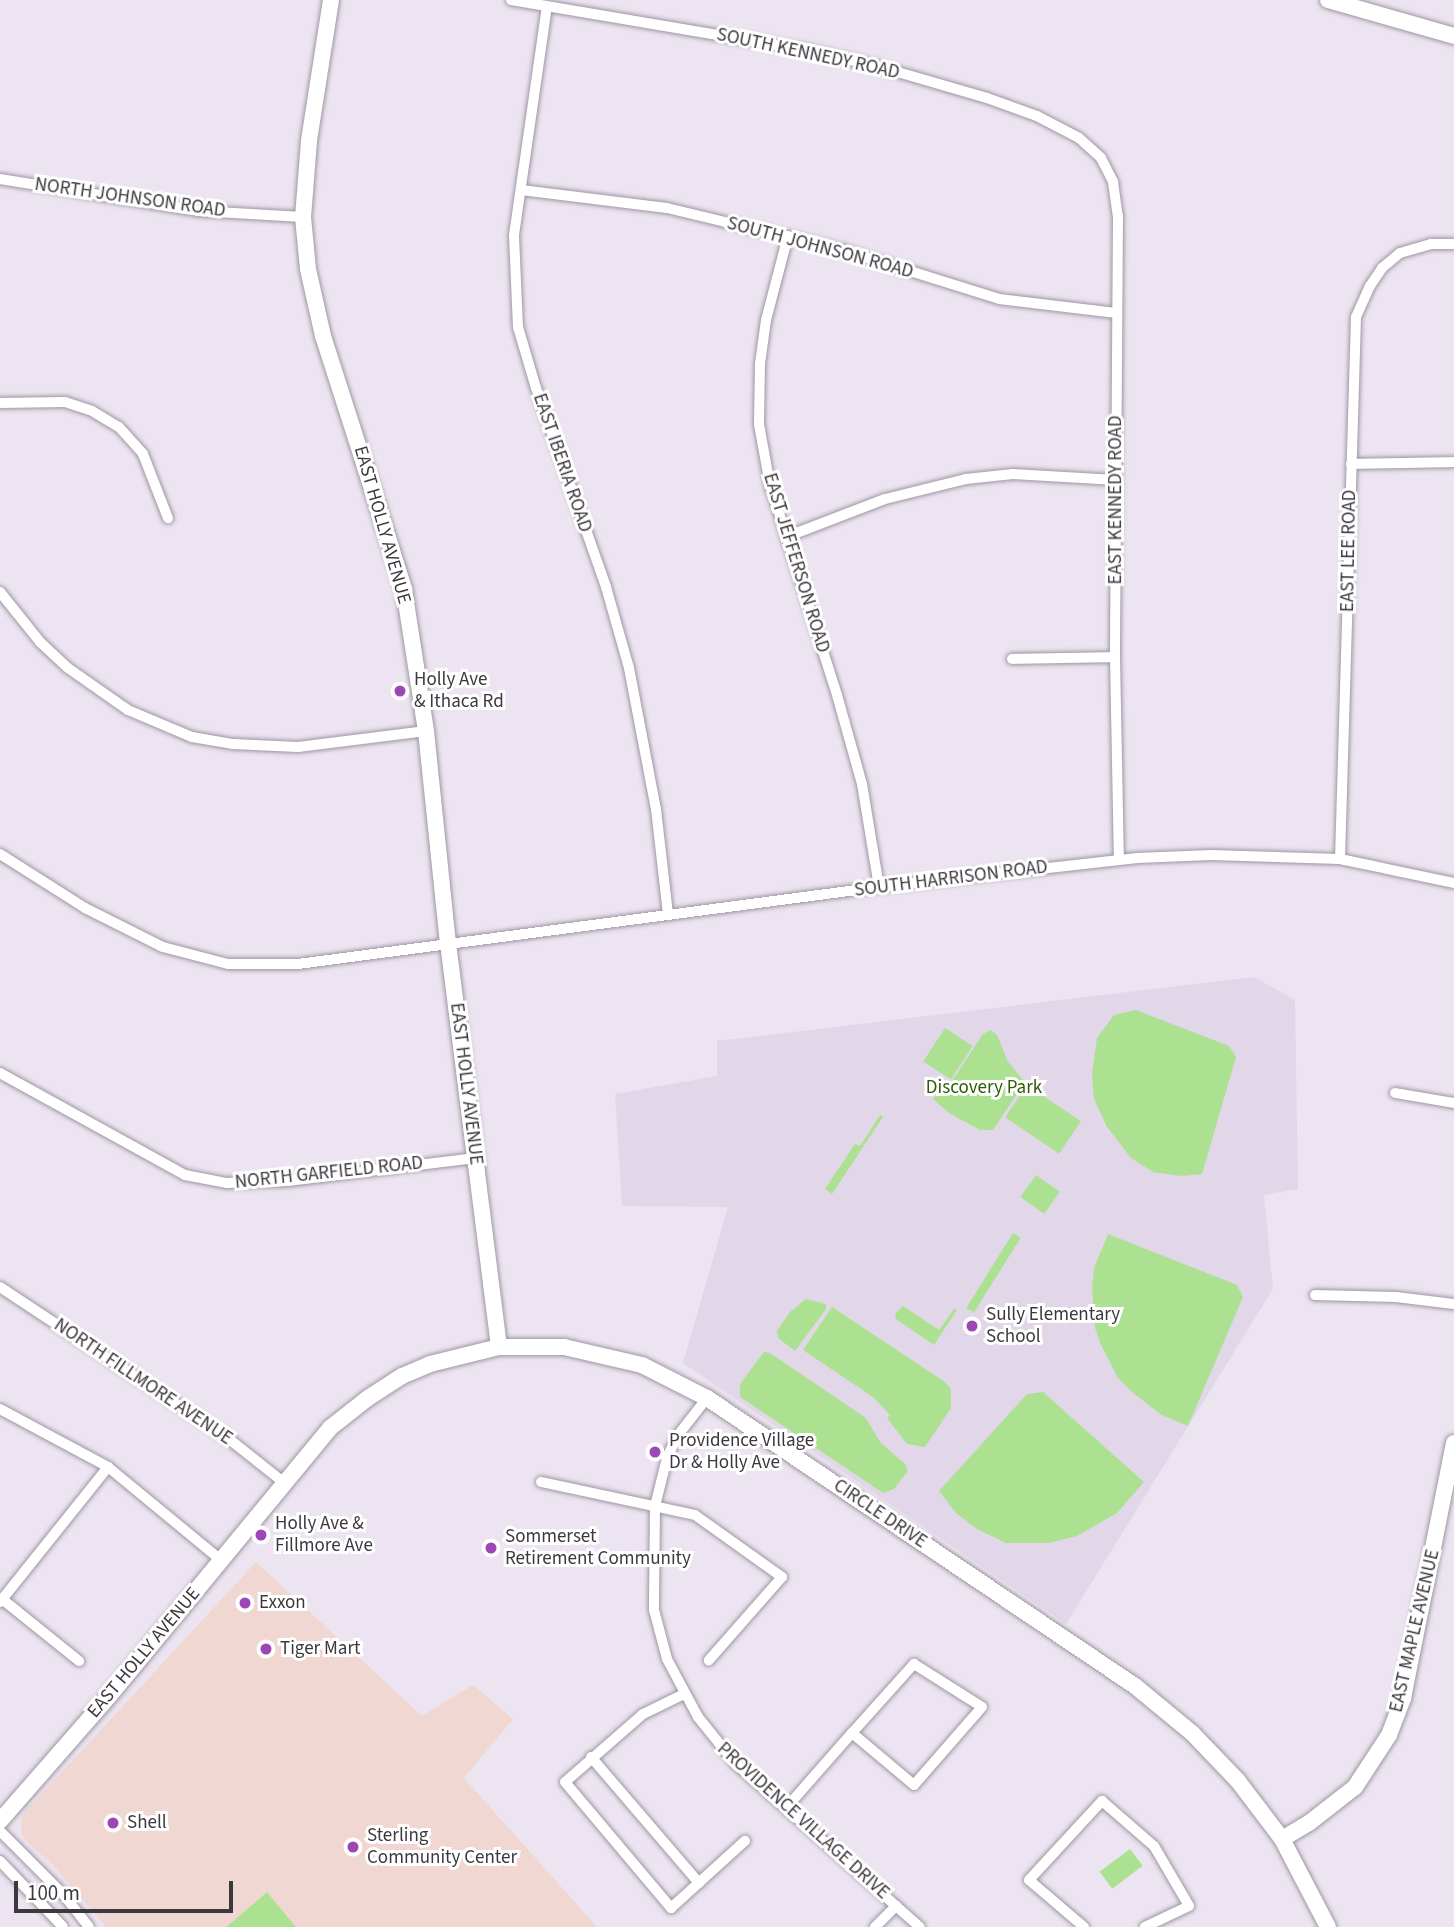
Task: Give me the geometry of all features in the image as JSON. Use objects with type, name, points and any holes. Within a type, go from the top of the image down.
[{"type":"street","name":"EAST HOLLY AVENUE","points":[[331,0],[309,141],[303,217],[308,269],[323,336],[404,589],[426,731],[448,943],[499,1347]]},
{"type":"street","name":"SOUTH KENNEDY ROAD","points":[[511,0],[802,49],[877,66],[1037,116],[1079,138],[1091,149]]},
{"type":"street","points":[[1328,0],[1454,36]]},
{"type":"street","name":"EAST IBERIA ROAD","points":[[547,6],[514,236],[518,327],[536,388],[606,587],[629,668],[656,809],[668,915]]},
{"type":"street","name":"EAST KENNEDY ROAD","points":[[1091,149],[1101,158],[1112,183],[1118,216],[1115,657],[1119,859]]},
{"type":"street","name":"NORTH JOHNSON ROAD","points":[[0,180],[199,211],[303,217]]},
{"type":"street","name":"SOUTH JOHNSON ROAD","points":[[521,190],[667,208],[846,251],[999,299],[1116,313]]},
{"type":"street","name":"EAST JEFFERSON ROAD","points":[[788,236],[766,320],[760,364],[759,424],[770,485],[837,695],[862,784],[879,887]]},
{"type":"street","name":"EAST LEE ROAD","points":[[1340,859],[1345,782],[1356,317],[1370,286],[1397,256],[1431,244],[1454,244]]},
{"type":"street","points":[[0,403],[65,402],[92,411],[119,427],[143,454],[168,518]]},
{"type":"street","points":[[1351,464],[1454,462]]},
{"type":"street","points":[[786,537],[885,499],[966,479],[1013,474],[1116,480]]},
{"type":"street","points":[[0,592],[40,642],[68,668],[128,710],[192,737],[233,744],[298,747],[426,731]]},
{"type":"street","points":[[1012,659],[1115,657]]},
{"type":"street","name":"SOUTH HARRISON ROAD","points":[[0,854],[85,908],[163,947],[228,964],[298,964],[879,887],[1119,859],[1211,855],[1340,859],[1454,883]]},
{"type":"street","name":"NORTH GARFIELD ROAD","points":[[0,1073],[184,1175],[227,1183],[288,1181],[475,1158]]},
{"type":"street","points":[[1395,1093],[1454,1103]]},
{"type":"street","name":"NORTH FILLMORE AVENUE","points":[[0,1287],[170,1398],[283,1482]]},
{"type":"street","points":[[1315,1295],[1396,1297],[1454,1304]]},
{"type":"street","name":"CIRCLE DRIVE","points":[[283,1482],[330,1428],[402,1376],[458,1355],[499,1347],[564,1347],[615,1357],[667,1376],[707,1398],[1135,1686],[1192,1733],[1238,1781],[1282,1839]]},
{"type":"street","name":"PROVIDENCE VILLAGE DRIVE","points":[[707,1398],[678,1435],[667,1458],[655,1506],[654,1610],[667,1659],[684,1694],[720,1747],[920,1927]]},
{"type":"street","points":[[0,1409],[108,1467],[222,1561]]},
{"type":"street","name":"EAST MAPLE AVENUE","points":[[1282,1839],[1309,1824],[1355,1787],[1389,1735],[1402,1698],[1454,1443]]},
{"type":"street","points":[[79,1661],[1,1601],[108,1467]]},
{"type":"street","name":"EAST HOLLY AVENUE","points":[[0,1821],[222,1561],[283,1482]]},
{"type":"street","points":[[541,1482],[695,1515],[782,1577],[709,1660]]},
{"type":"street","points":[[786,1808],[852,1733],[914,1664],[982,1707],[914,1785],[852,1733]]},
{"type":"street","points":[[684,1694],[643,1714],[590,1757],[565,1782],[671,1908],[745,1841]]},
{"type":"street","points":[[590,1757],[699,1883]]},
{"type":"street","points":[[1084,1927],[1029,1880],[1102,1801],[1154,1846],[1189,1906],[1145,1927]]},
{"type":"street","points":[[0,1832],[63,1894],[89,1927]]},
{"type":"street","points":[[1282,1839],[1328,1927]]},
{"type":"street","points":[[0,1861],[63,1927]]},
{"type":"street","points":[[875,1927],[896,1906]]},
{"type":"shaded area","name":"Sully Elementary School","points":[[1254,977],[1295,1000],[1298,1189],[1264,1195],[1273,1289],[1066,1624],[683,1363],[728,1207],[622,1206],[615,1094],[717,1076],[717,1041]]},
{"type":"shaded area","points":[[256,1562],[422,1716],[473,1685],[513,1719],[464,1778],[597,1927],[296,1927],[267,1892],[226,1927],[106,1927],[51,1863],[21,1834],[24,1813]]},
{"type":"green space","points":[[1136,1010],[1229,1046],[1236,1057],[1202,1174],[1181,1176],[1153,1172],[1131,1158],[1107,1127],[1094,1099],[1092,1074],[1097,1038],[1114,1015]]},
{"type":"green space","points":[[945,1028],[973,1046],[951,1080],[923,1062]]},
{"type":"green space","name":"Discovery Park","points":[[991,1030],[997,1035],[1008,1062],[1025,1082],[993,1130],[980,1130],[949,1113],[933,1099],[941,1088],[948,1087],[983,1034]]},
{"type":"green space","points":[[1027,1085],[1081,1121],[1059,1154],[1005,1117]]},
{"type":"green space","points":[[880,1115],[883,1117],[832,1194],[825,1189],[855,1144],[860,1146]]},
{"type":"green space","points":[[1036,1175],[1060,1192],[1044,1214],[1021,1197]]},
{"type":"green space","points":[[1013,1233],[1021,1238],[974,1312],[966,1308]]},
{"type":"green space","points":[[1108,1234],[1237,1285],[1243,1297],[1188,1426],[1160,1414],[1131,1391],[1118,1378],[1101,1345],[1095,1328],[1092,1288],[1094,1268]]},
{"type":"green space","points":[[806,1299],[826,1304],[826,1309],[795,1351],[778,1338],[777,1331],[790,1312]]},
{"type":"green space","points":[[903,1306],[939,1330],[954,1309],[957,1310],[934,1345],[896,1319],[895,1314]]},
{"type":"green space","points":[[832,1307],[945,1382],[951,1389],[951,1408],[925,1447],[907,1444],[887,1418],[890,1415],[873,1397],[803,1350]]},
{"type":"green space","points":[[764,1352],[770,1353],[866,1418],[880,1442],[906,1465],[907,1472],[894,1489],[883,1493],[740,1397],[740,1384]]},
{"type":"green space","points":[[1043,1392],[1144,1482],[1117,1513],[1077,1536],[1049,1543],[1006,1543],[977,1529],[956,1513],[939,1491],[1027,1394]]},
{"type":"green space","points":[[1130,1849],[1143,1866],[1112,1889],[1100,1872]]},
{"type":"green space","points":[[267,1892],[296,1927],[226,1927]]},
{"type":"place","name":"Holly Ave & Ithaca Rd","points":[[400,691]]},
{"type":"place","name":"Sully Elementary School","points":[[972,1326]]},
{"type":"place","name":"Providence Village Dr & Holly Ave","points":[[655,1452]]},
{"type":"place","name":"Holly Ave & Fillmore Ave","points":[[261,1535]]},
{"type":"place","name":"Sommerset Retirement Community","points":[[491,1548]]},
{"type":"place","name":"Exxon","points":[[245,1603]]},
{"type":"place","name":"Tiger Mart","points":[[266,1649]]},
{"type":"place","name":"Shell","points":[[113,1823]]},
{"type":"place","name":"Sterling Community Center","points":[[353,1847]]}]
